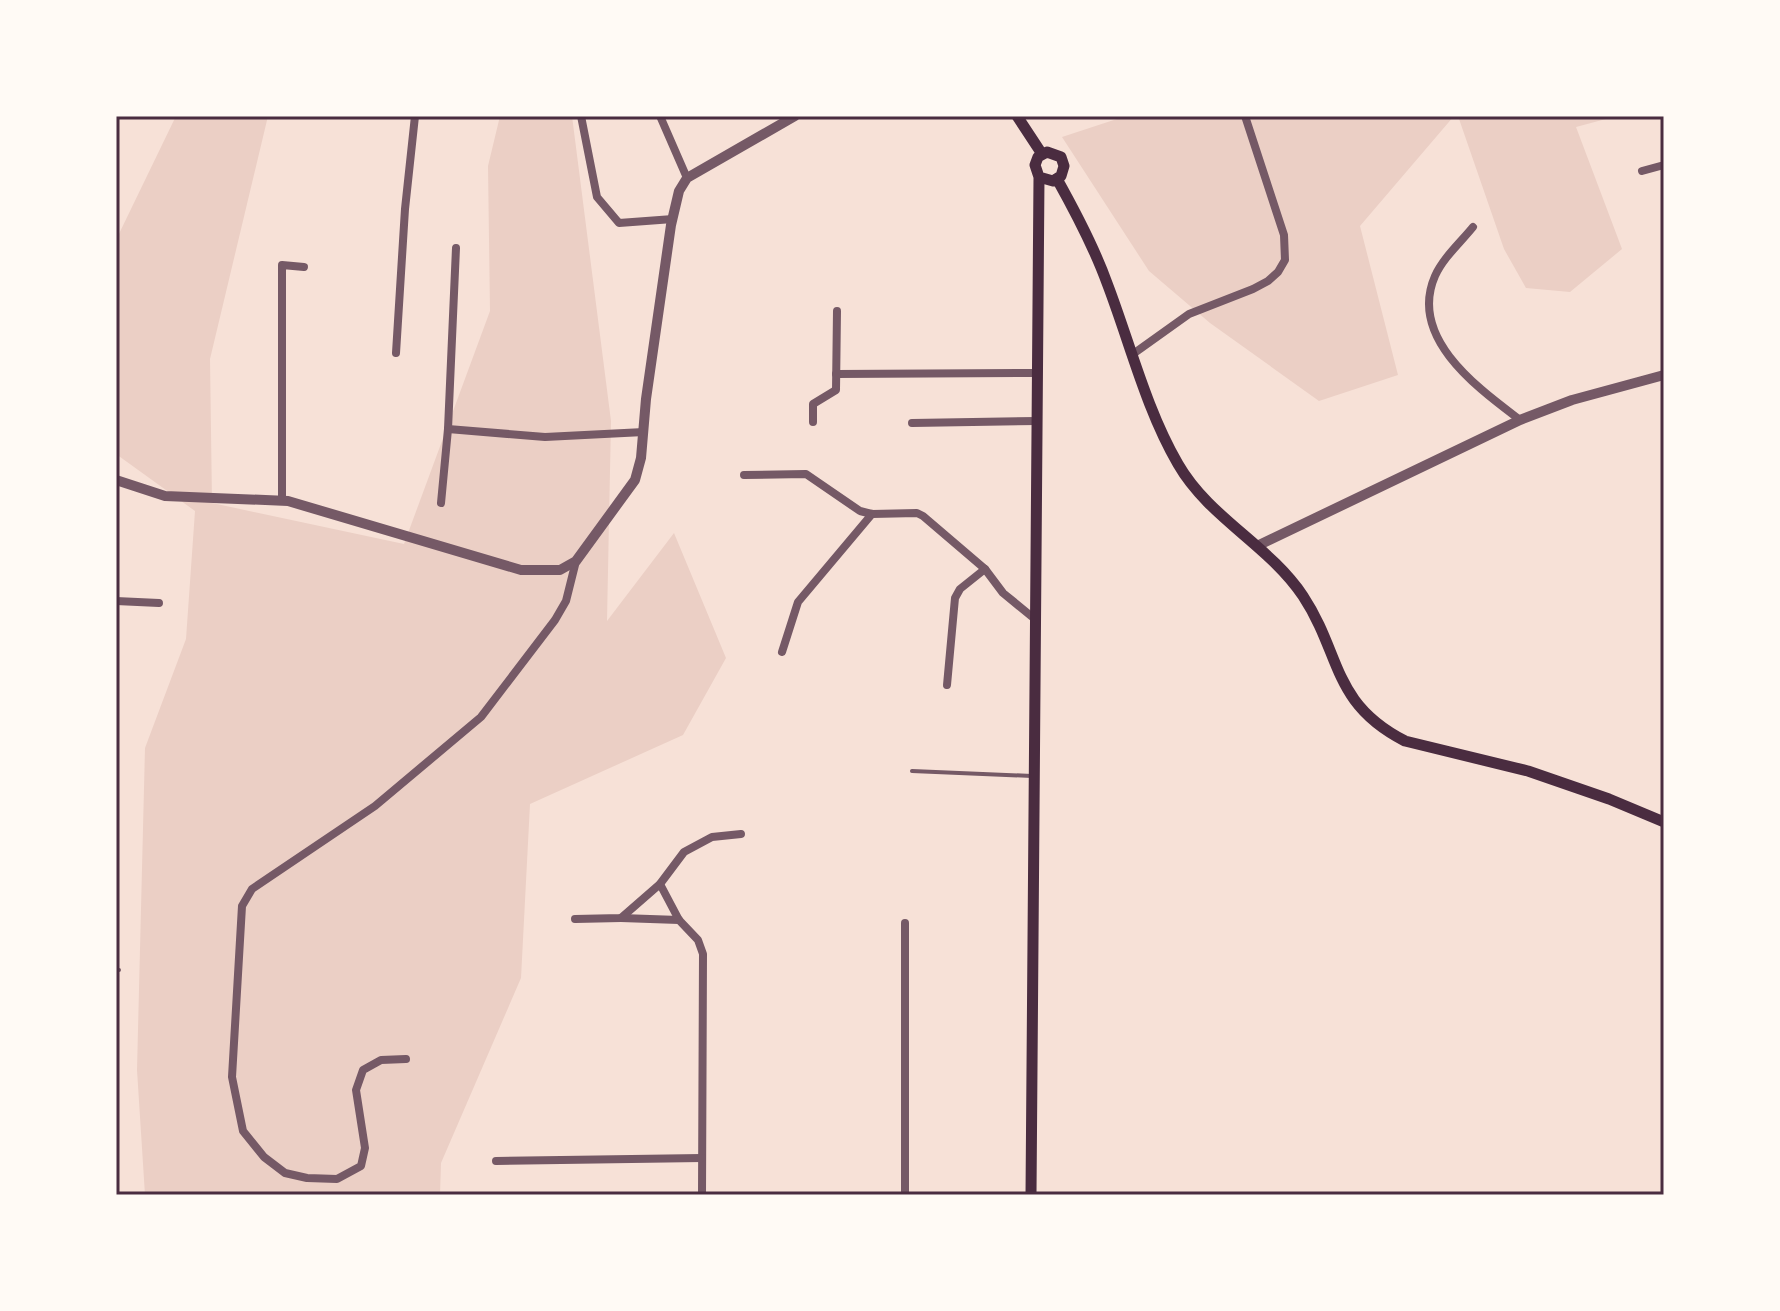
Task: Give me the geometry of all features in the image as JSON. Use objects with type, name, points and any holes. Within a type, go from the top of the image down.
[{"type":"main road","points":[[1017,116],[1042,154]]},
{"type":"main road","points":[[1039,177],[1048,182],[1057,179],[1064,171],[1061,157],[1052,153],[1042,154]]},
{"type":"main road","points":[[1031,1195],[1039,177],[1035,165],[1042,154]]},
{"type":"main road","points":[[1057,179],[1100,263],[1159,426],[1179,466],[1204,500],[1292,580],[1304,598],[1340,677],[1358,706],[1387,731],[1423,746],[1548,777],[1664,822]]},
{"type":"street","points":[[396,353],[405,209],[415,116]]},
{"type":"street","points":[[581,116],[597,197],[619,223],[673,219]]},
{"type":"street","points":[[660,116],[687,178]]},
{"type":"street","points":[[406,1059],[381,1060],[363,1070],[356,1090],[365,1148],[361,1166],[337,1179],[307,1178],[285,1173],[264,1157],[243,1131],[232,1077],[242,906],[252,889],[375,806],[481,717],[555,620],[566,601],[576,561],[635,480],[641,458],[679,191],[687,178],[795,116]]},
{"type":"street","points":[[1133,354],[1189,314],[1268,281],[1285,260],[1284,235],[1245,116]]},
{"type":"street","points":[[1642,171],[1664,165]]},
{"type":"street","points":[[1473,227],[1436,274],[1429,292],[1434,330],[1446,354],[1465,374],[1520,420]]},
{"type":"street","points":[[441,503],[448,429],[456,248]]},
{"type":"street","points":[[282,500],[282,265],[304,267]]},
{"type":"street","points":[[813,422],[813,404],[836,390],[837,311]]},
{"type":"street","points":[[836,374],[1038,373]]},
{"type":"street","points":[[1257,546],[1520,420],[1572,400],[1664,375]]},
{"type":"street","points":[[912,423],[1037,421]]},
{"type":"street","points":[[448,429],[545,437],[644,432]]},
{"type":"street","points":[[744,475],[806,474],[850,506],[872,514],[917,513],[985,569],[1003,593],[1036,620]]},
{"type":"street","points":[[116,480],[165,496],[282,500],[521,570],[560,570],[576,561]]},
{"type":"street","points":[[782,652],[798,602],[872,514]]},
{"type":"street","points":[[947,685],[955,598],[960,589],[985,569]]},
{"type":"street","points":[[116,601],[159,603]]},
{"type":"street","points":[[621,918],[660,884],[676,860],[696,844],[712,837],[741,834]]},
{"type":"street","points":[[660,884],[679,920],[698,940],[705,966],[702,1195]]},
{"type":"street","points":[[575,919],[679,920]]},
{"type":"street","points":[[905,923],[905,1195]]},
{"type":"street","points":[[496,1161],[702,1158]]},
{"type":"lane","points":[[912,771],[1035,776]]},
{"type":"shaded area","points":[[176,116],[268,116],[210,359],[212,503],[404,544],[490,311],[488,166],[500,116],[572,116],[611,421],[607,621],[674,533],[726,658],[683,735],[530,804],[521,978],[441,1163],[440,1195],[145,1195],[137,1070],[145,748],[186,639],[195,511],[116,454],[116,240]]},
{"type":"shaded area","points":[[1126,116],[1454,116],[1360,226],[1398,375],[1319,401],[1210,323],[1149,271],[1062,137]]},
{"type":"shaded area","points":[[1458,116],[1617,116],[1576,127],[1622,249],[1570,292],[1526,288],[1504,249]]}]
